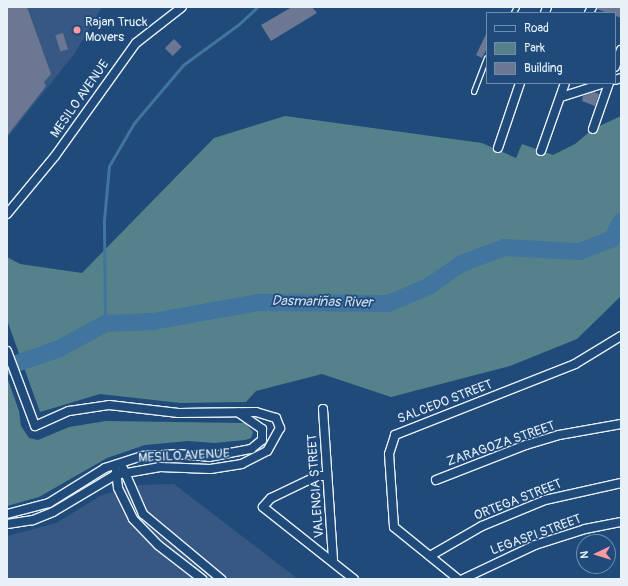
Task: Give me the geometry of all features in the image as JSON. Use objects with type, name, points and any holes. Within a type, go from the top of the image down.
[{"type":"street","name":"MESILO AVENUE","points":[[7,214],[55,156],[136,43],[182,7]]},
{"type":"street","points":[[616,64],[621,50]]},
{"type":"street","points":[[498,148],[520,84]]},
{"type":"street","points":[[541,151],[566,84]]},
{"type":"street","points":[[561,97],[602,84]]},
{"type":"street","points":[[593,129],[609,84]]},
{"type":"street","name":"SALCEDO STREET","points":[[458,579],[394,527],[389,454],[395,434],[575,364],[621,336]]},
{"type":"street","name":"MESILO AVENUE","points":[[7,351],[33,425],[36,426],[89,406],[179,413],[235,411],[269,415],[280,423],[274,443],[255,459],[225,468],[160,467],[126,472],[115,475],[53,512],[33,520],[7,524]]},
{"type":"street","name":"VALENCIA STREET","points":[[323,409],[326,476],[333,561]]},
{"type":"street","name":"MESILO AVENUE","points":[[7,514],[49,503],[92,475],[118,463],[142,456],[177,454],[209,457],[251,449],[262,440],[262,429],[235,411]]},
{"type":"street","name":"ZARAGOZA STREET","points":[[436,480],[526,445],[559,435],[621,424]]},
{"type":"street","points":[[118,463],[126,472],[143,514],[219,578]]},
{"type":"street","points":[[118,463],[115,475],[133,519],[158,545],[202,579]]},
{"type":"street","points":[[326,476],[317,476],[271,498],[263,507],[271,516],[333,561],[354,579]]},
{"type":"street","name":"ORTEGA STREET","points":[[430,556],[461,537],[539,503],[621,483]]},
{"type":"street","name":"LEGASPI STREET","points":[[463,579],[536,545],[585,529],[621,522]]},
{"type":"lane","points":[[474,92],[486,61]]},
{"type":"shaded area","points":[[7,7],[102,7],[75,53],[7,138]]},
{"type":"shaded area","points":[[174,484],[298,579],[7,579],[7,536],[56,523],[102,495],[137,485]]},
{"type":"green space","points":[[285,116],[482,143],[516,158],[522,144],[553,155],[575,144],[593,129],[621,116],[621,296],[577,339],[510,366],[391,397],[322,374],[256,391],[246,402],[180,403],[100,394],[40,412],[7,320],[7,257],[20,264],[82,273],[214,138]]},
{"type":"green space","points":[[7,377],[19,411],[21,426],[29,438],[38,440],[69,427],[106,421],[245,423],[253,432],[251,438],[245,440],[214,443],[188,441],[145,445],[107,458],[39,497],[7,506]]},
{"type":"building","points":[[7,7],[27,7],[51,74],[44,82],[46,86],[7,136]]},
{"type":"building","points":[[292,7],[312,7],[317,13],[271,41],[261,25]]},
{"type":"building","points":[[597,7],[621,7],[621,18],[616,16],[616,12],[605,12],[597,9]]},
{"type":"building","points":[[63,33],[68,49],[60,52],[55,35]]},
{"type":"building","points":[[486,34],[486,50],[482,58],[476,55]]},
{"type":"building","points":[[174,39],[182,47],[173,56],[165,48]]},
{"type":"building","points":[[594,92],[599,94],[595,106],[582,101],[583,96]]},
{"type":"waterway","points":[[105,323],[104,220],[109,166],[134,123],[183,65],[239,24],[257,7]]},
{"type":"waterway","name":"Dasmariñas River","points":[[7,366],[57,349],[105,323],[152,321],[258,302],[388,303],[428,286],[461,263],[504,247],[579,251],[611,239],[621,220]]},
{"type":"place","name":"Rajan Truck Movers","points":[[77,30]]}]
